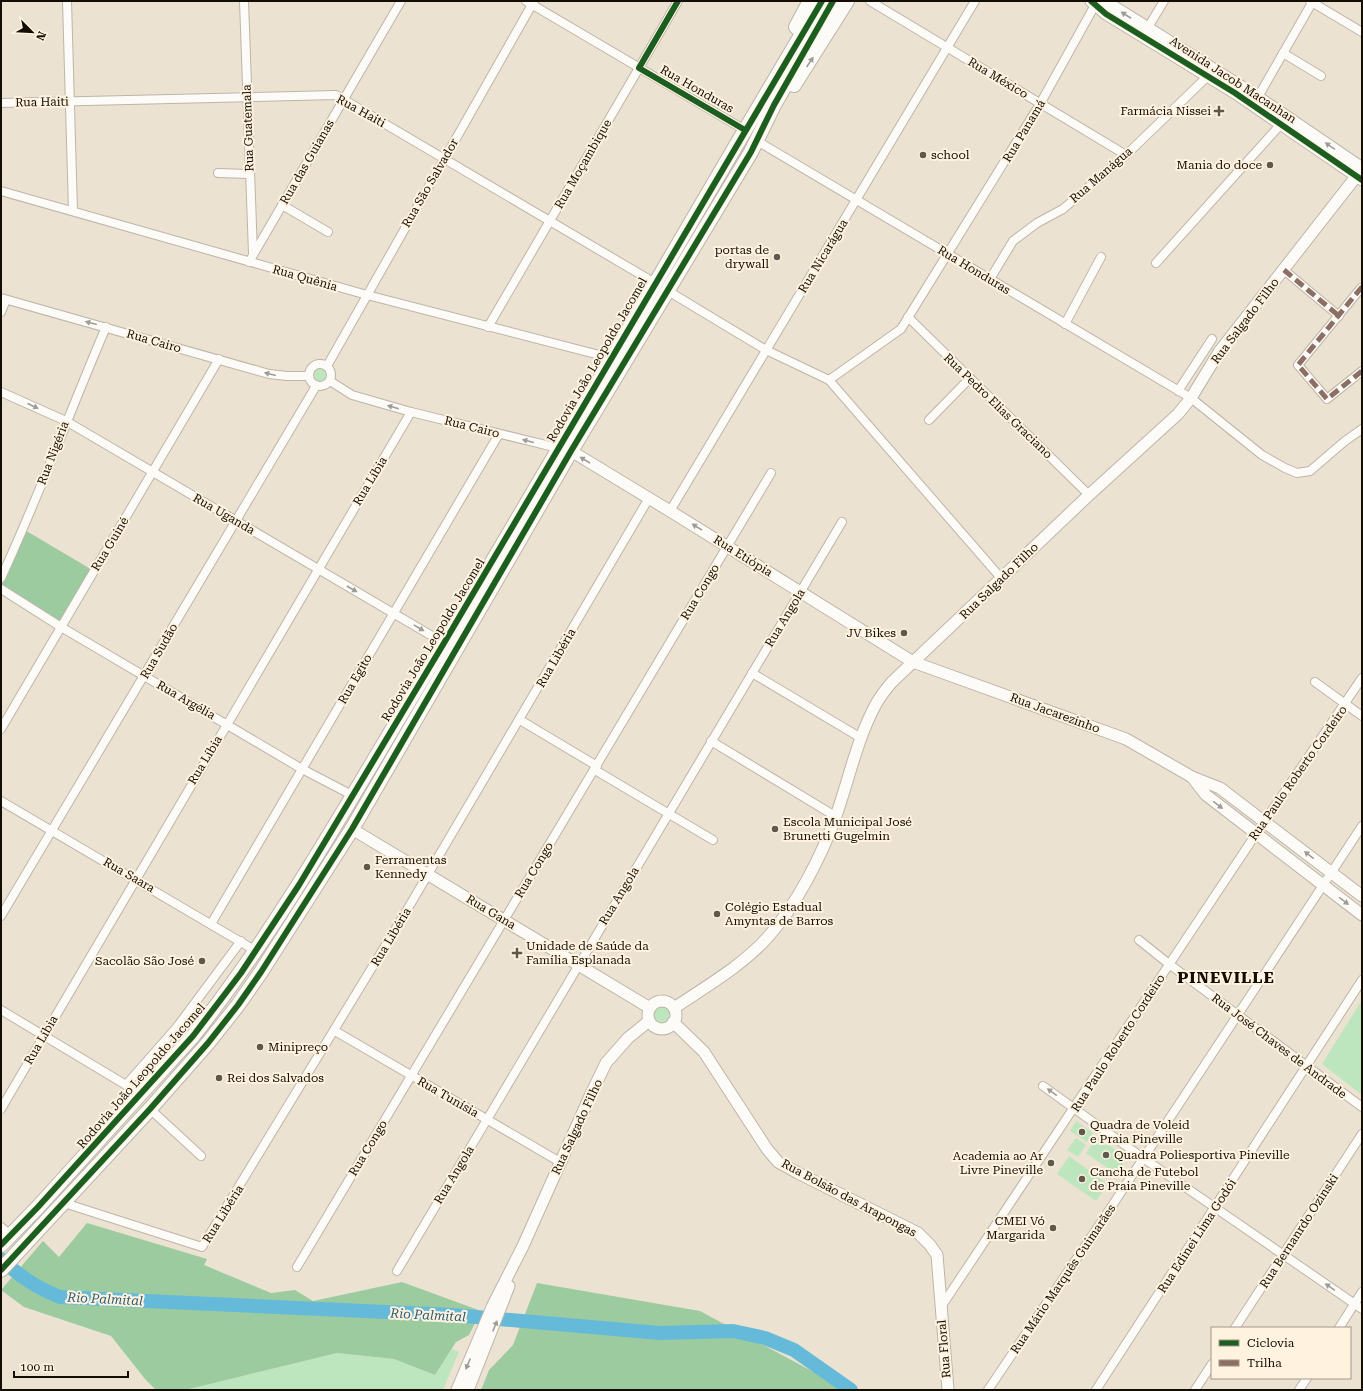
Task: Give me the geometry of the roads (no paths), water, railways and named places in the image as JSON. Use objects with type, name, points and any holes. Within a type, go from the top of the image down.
[{"type":"highway","points":[[767,92],[790,37],[810,1]]},
{"type":"highway","name":"Rodovia João Leopoldo Jacomel","points":[[1,1270],[150,1109],[208,1043],[238,1005],[284,938],[352,829],[564,450],[610,358],[822,1]]},
{"type":"highway","name":"Rodovia João Leopoldo Jacomel","points":[[1,1245],[6,1231],[141,1094],[194,1036],[256,951],[299,885],[444,643],[564,450],[668,291],[757,141],[774,105],[833,1]]},
{"type":"highway","points":[[757,141],[847,1]]},
{"type":"highway","points":[[352,795],[348,810],[348,820],[352,829]]},
{"type":"main road","name":"Avenida Jacob Macanhan","points":[[1097,2],[1147,29],[1281,124],[1361,173]]},
{"type":"main road","name":"Avenida Jacob Macanhan","points":[[1097,2],[1106,14],[1211,73],[1258,97],[1361,173]]},
{"type":"main road","name":"Rua Salgado Filho","points":[[674,1008],[737,965],[768,938],[811,872],[835,816],[861,738],[876,704],[892,682],[1089,495],[1178,414],[1191,398],[1219,352],[1361,173]]},
{"type":"main road","name":"Rua Etiópia","points":[[564,450],[649,498],[913,662]]},
{"type":"main road","name":"Rua Jacarezinho","points":[[913,662],[1126,739],[1192,777],[1220,788],[1362,896]]},
{"type":"main road","name":"Rua Jacarezinho","points":[[1192,777],[1206,796],[1362,915]]},
{"type":"main road","name":"Rua Gana","points":[[352,829],[650,1008]]},
{"type":"main road","points":[[662,1001],[669,1003],[674,1008],[675,1015],[673,1022],[667,1027],[661,1028],[654,1026],[650,1021],[648,1014],[650,1008],[655,1003],[662,1001]]},
{"type":"main road","name":"Rua Salgado Filho","points":[[468,1390],[484,1341],[523,1246],[606,1063],[628,1038],[650,1021]]},
{"type":"main road","name":"Rua Bolsão das Arapongas","points":[[673,1022],[704,1052],[767,1149],[778,1162],[918,1233],[930,1245],[937,1255],[941,1307]]},
{"type":"main road","name":"Rua Floral","points":[[941,1307],[948,1390]]},
{"type":"main road","name":"Rua Salgado Filho","points":[[457,1390],[484,1341]]},
{"type":"street","points":[[67,1],[73,211]]},
{"type":"street","name":"Rua Guatemala","points":[[244,1],[251,258]]},
{"type":"street","name":"Rua das Guianas","points":[[251,258],[401,1]]},
{"type":"street","name":"Rua Moçambique","points":[[488,327],[678,1]]},
{"type":"street","name":"Rua México","points":[[870,1],[1126,155]]},
{"type":"street","name":"Rua Nicarágua","points":[[670,511],[975,1]]},
{"type":"street","points":[[1147,29],[1164,1]]},
{"type":"street","name":"Rua Honduras","points":[[530,2],[745,130]]},
{"type":"street","name":"Rua São Salvador","points":[[327,366],[444,159],[530,2]]},
{"type":"street","name":"Rua Panamá","points":[[948,254],[1040,104],[1097,2]]},
{"type":"street","points":[[1258,97],[1312,2],[1362,32]]},
{"type":"street","points":[[1283,54],[1321,76]]},
{"type":"street","name":"Rua Manágua","points":[[990,279],[1013,241],[1037,222],[1063,209],[1126,155],[1211,73]]},
{"type":"street","name":"Rua Haiti","points":[[1,103],[336,95],[655,283]]},
{"type":"street","points":[[1156,263],[1281,124]]},
{"type":"street","name":"Rua Honduras","points":[[757,141],[1178,390],[1191,398],[1262,456],[1297,473],[1310,471],[1345,441],[1362,429]]},
{"type":"street","points":[[218,173],[249,174]]},
{"type":"street","name":"Rua Quênia","points":[[1,191],[251,258],[367,295],[610,358]]},
{"type":"street","points":[[282,205],[328,232]]},
{"type":"street","points":[[829,380],[901,329],[948,254]]},
{"type":"street","points":[[1065,324],[1101,257]]},
{"type":"street","points":[[1284,270],[1339,316]]},
{"type":"street","points":[[1362,290],[1361,288],[1298,365],[1327,398],[1362,371]]},
{"type":"street","points":[[668,291],[766,350],[829,380],[1001,578]]},
{"type":"street","points":[[1,312],[4,299]]},
{"type":"street","name":"Rua Cairo","points":[[4,299],[276,375],[309,376]]},
{"type":"street","name":"Rua Pedro Elias Graciano","points":[[908,317],[1089,495]]},
{"type":"street","name":"Rua Nigéria","points":[[1,578],[23,529],[66,421],[106,327]]},
{"type":"street","points":[[1178,390],[1212,338]]},
{"type":"street","name":"Rua Guiné","points":[[1,729],[219,359]]},
{"type":"street","points":[[322,364],[327,366],[332,373],[330,381],[324,386],[316,386],[311,382],[309,376],[311,369],[316,365],[322,364]]},
{"type":"street","points":[[929,420],[970,378]]},
{"type":"street","name":"Rua Cairo","points":[[330,381],[352,395],[411,412],[564,450]]},
{"type":"street","name":"Rua Sudão","points":[[1,916],[316,386]]},
{"type":"street","name":"Rua Uganda","points":[[1,392],[66,421],[444,643]]},
{"type":"street","name":"Rua Líbia","points":[[1,1109],[411,412]]},
{"type":"street","name":"Rua Egito","points":[[211,924],[499,434]]},
{"type":"street","name":"Rua Congo","points":[[297,1267],[771,473]]},
{"type":"street","name":"Rua Libéria","points":[[64,1203],[202,1247],[335,1031],[520,720],[649,498]]},
{"type":"street","name":"Rua Angola","points":[[397,1271],[842,522]]},
{"type":"street","name":"Rua Argélia","points":[[1,589],[61,627],[302,769],[352,795]]},
{"type":"street","points":[[752,673],[861,738]]},
{"type":"street","name":"Rua Paulo Roberto Cordeiro","points":[[941,1307],[1256,834],[1346,704],[1362,678]]},
{"type":"street","points":[[1315,682],[1362,716]]},
{"type":"street","points":[[520,720],[713,840]]},
{"type":"street","points":[[711,741],[835,816]]},
{"type":"street","name":"Rua Saara","points":[[1,801],[256,951]]},
{"type":"street","name":"Rua Mário Marquês Guimarães","points":[[988,1390],[1238,1016],[1362,826]]},
{"type":"street","name":"Rua José Chaves de Andrade","points":[[1139,940],[1362,1108]]},
{"type":"street","points":[[126,1085],[177,1027],[241,941]]},
{"type":"street","name":"Rua Edinei Lima Godói","points":[[1096,1390],[1362,980]]},
{"type":"street","points":[[1,1010],[141,1094]]},
{"type":"street","name":"Rua Tunísia","points":[[335,1031],[560,1162]]},
{"type":"street","points":[[1043,1086],[1143,1158],[1362,1309]]},
{"type":"street","points":[[150,1109],[201,1156]]},
{"type":"street","name":"Rua Bernanrdo Ozinski","points":[[1236,1327],[1362,1134]]},
{"type":"street","points":[[1340,1327],[1362,1292]]},
{"type":"street","points":[[1195,1390],[1211,1366]]},
{"type":"street","points":[[1299,1390],[1305,1379]]},
{"type":"waterway","name":"Rio Palmital","points":[[1,1259],[28,1281],[43,1290],[60,1297],[453,1315],[660,1333],[733,1331],[765,1338],[794,1350],[851,1390]]},
{"type":"place","name":"Farmácia Nissei","points":[[1219,111]]},
{"type":"place","name":"school","points":[[923,155]]},
{"type":"place","name":"Mania do doce","points":[[1270,165]]},
{"type":"place","name":"portas de drywall","points":[[777,257]]},
{"type":"place","name":"JV Bikes","points":[[904,633]]},
{"type":"place","name":"Escola Municipal José Brunetti Gugelmin","points":[[775,829]]},
{"type":"place","name":"Ferramentas Kennedy","points":[[367,867]]},
{"type":"place","name":"Colégio Estadual Amyntas de Barros","points":[[717,914]]},
{"type":"place","name":"Unidade de Saúde da Família Esplanada","points":[[517,953]]},
{"type":"place","name":"Sacolão São José","points":[[202,961]]},
{"type":"place","name":"Minipreço","points":[[260,1047]]},
{"type":"place","name":"Rei dos Salvados","points":[[219,1078]]},
{"type":"place","name":"Quadra de Voleid e Praia Pineville","points":[[1082,1132]]},
{"type":"place","name":"Quadra Poliesportiva Pineville","points":[[1106,1155]]},
{"type":"place","name":"Academia ao Ar Livre Pineville","points":[[1051,1163]]},
{"type":"place","name":"Cancha de Futebol de Praia Pineville","points":[[1082,1179]]},
{"type":"place","name":"CMEI Vó Margarida","points":[[1053,1228]]},
{"type":"district","name":"PINEVILLE","points":[[1226,977]]}]
